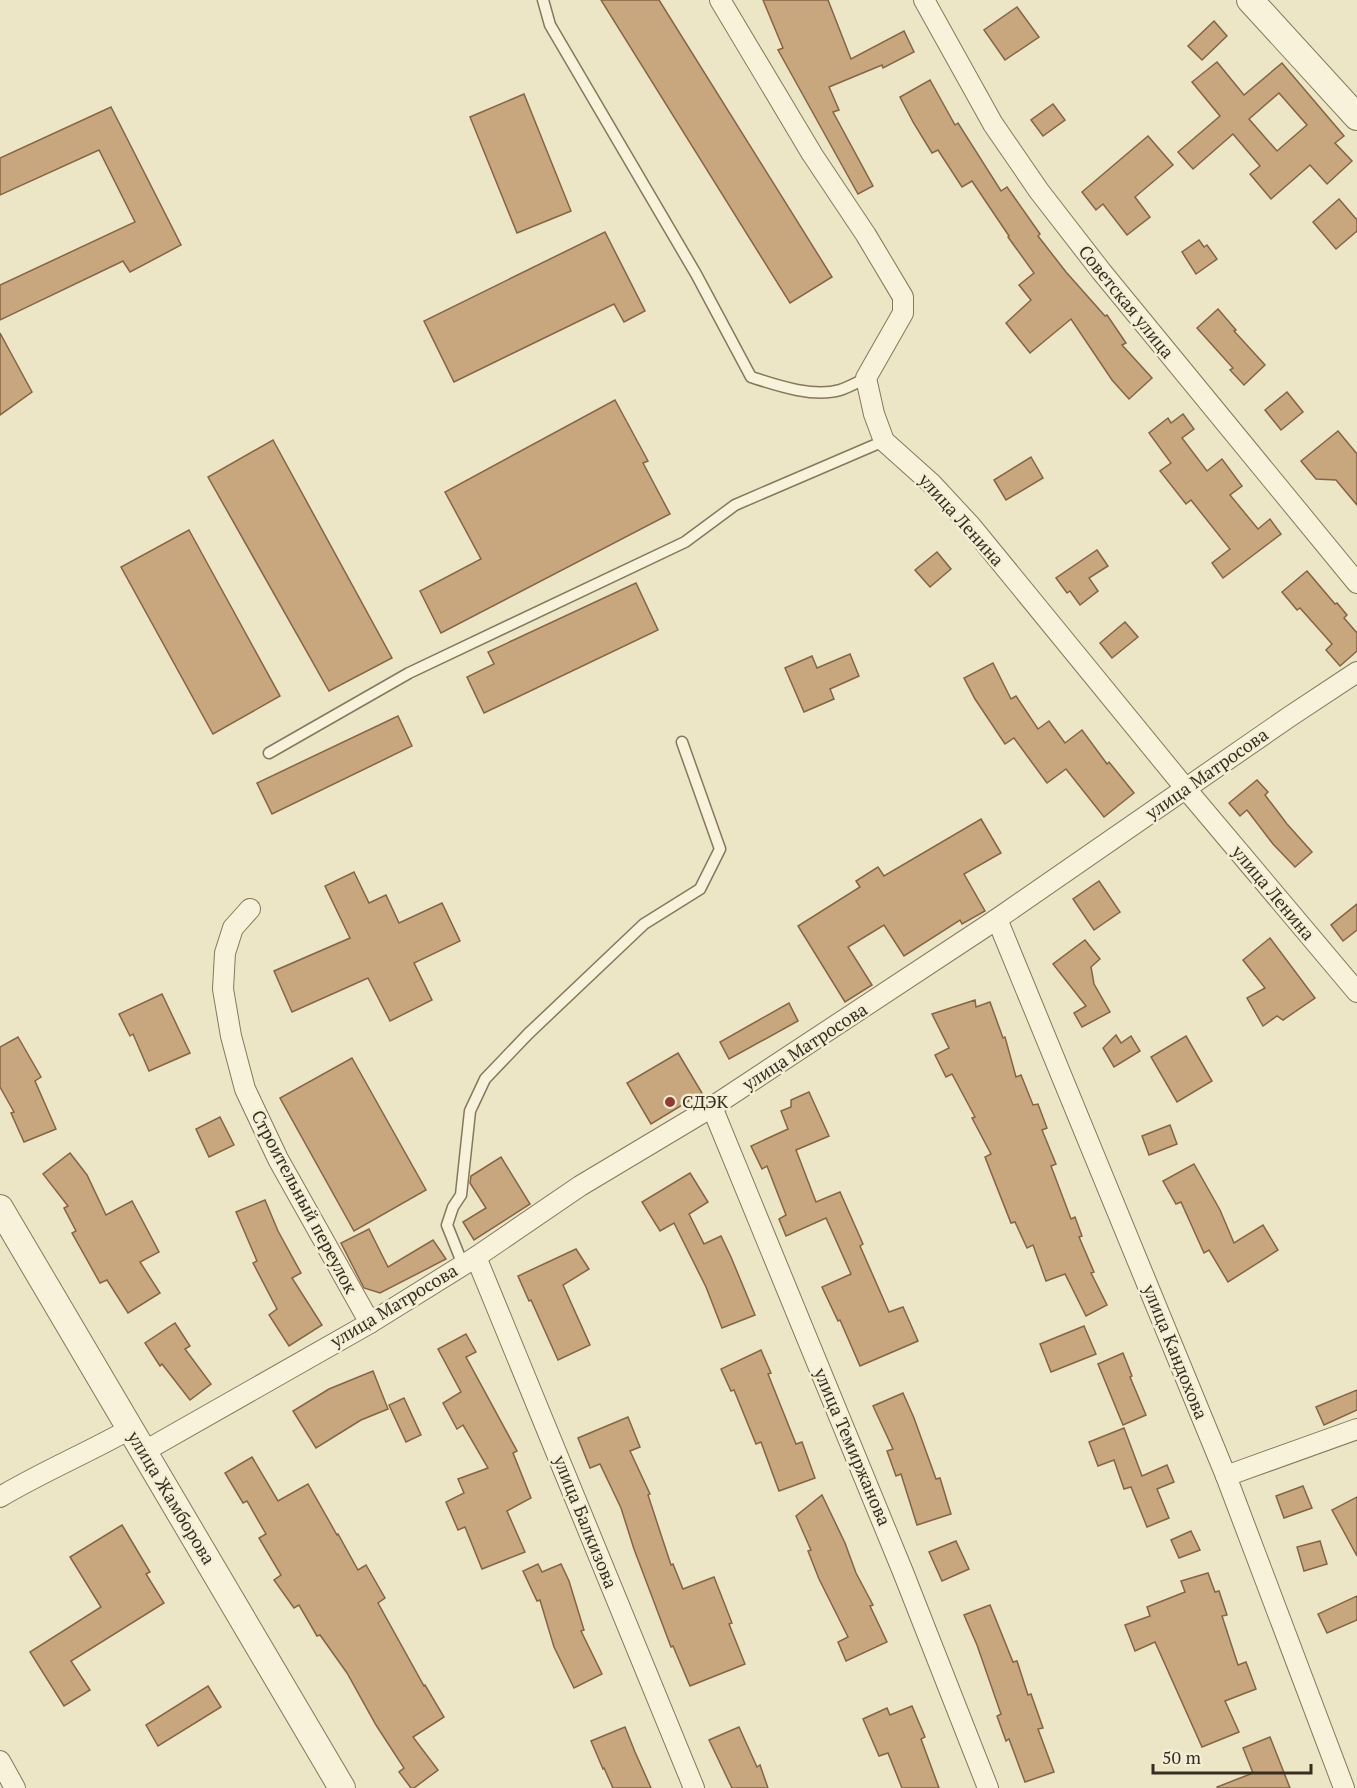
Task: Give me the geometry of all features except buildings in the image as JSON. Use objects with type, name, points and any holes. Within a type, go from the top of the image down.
[{"type":"street","points":[[720,0],[903,297],[903,313],[866,378]]},
{"type":"street","name":"Советская улица","points":[[924,0],[993,124],[1039,191],[1357,583]]},
{"type":"street","points":[[1250,0],[1357,117]]},
{"type":"street","name":"улица Ленина","points":[[866,378],[874,414],[884,441],[932,484],[971,526],[1185,789],[1357,992]]},
{"type":"street","name":"улица Матросова","points":[[143,1452],[370,1323],[469,1261],[580,1186],[712,1107],[997,919],[1357,672]]},
{"type":"street","name":"Строительный переулок","points":[[250,909],[233,928],[225,953],[223,990],[231,1036],[245,1089],[278,1159],[370,1323]]},
{"type":"street","name":"улица Кандохова","points":[[997,919],[1226,1476],[1344,1788]]},
{"type":"street","name":"улица Темиржанова","points":[[712,1107],[903,1572],[988,1788]]},
{"type":"street","name":"улица Жамборова","points":[[0,1208],[342,1788]]},
{"type":"street","name":"улица Балкизова","points":[[469,1261],[694,1788]]},
{"type":"street","points":[[0,1497],[130,1430]]},
{"type":"street","points":[[1226,1476],[1357,1430]]},
{"type":"street","points":[[0,1761],[15,1788]]},
{"type":"lane","points":[[543,0],[550,25],[696,274],[751,377],[780,387],[812,392],[839,390],[866,378]]},
{"type":"lane","points":[[269,753],[410,674],[685,542],[735,505],[884,441]]},
{"type":"lane","points":[[469,1261],[447,1225],[453,1207],[461,1194],[470,1111],[485,1079],[528,1034],[644,924],[700,890],[720,849],[682,742]]},
{"type":"place","name":"СДЭК","points":[[670,1102]]}]
